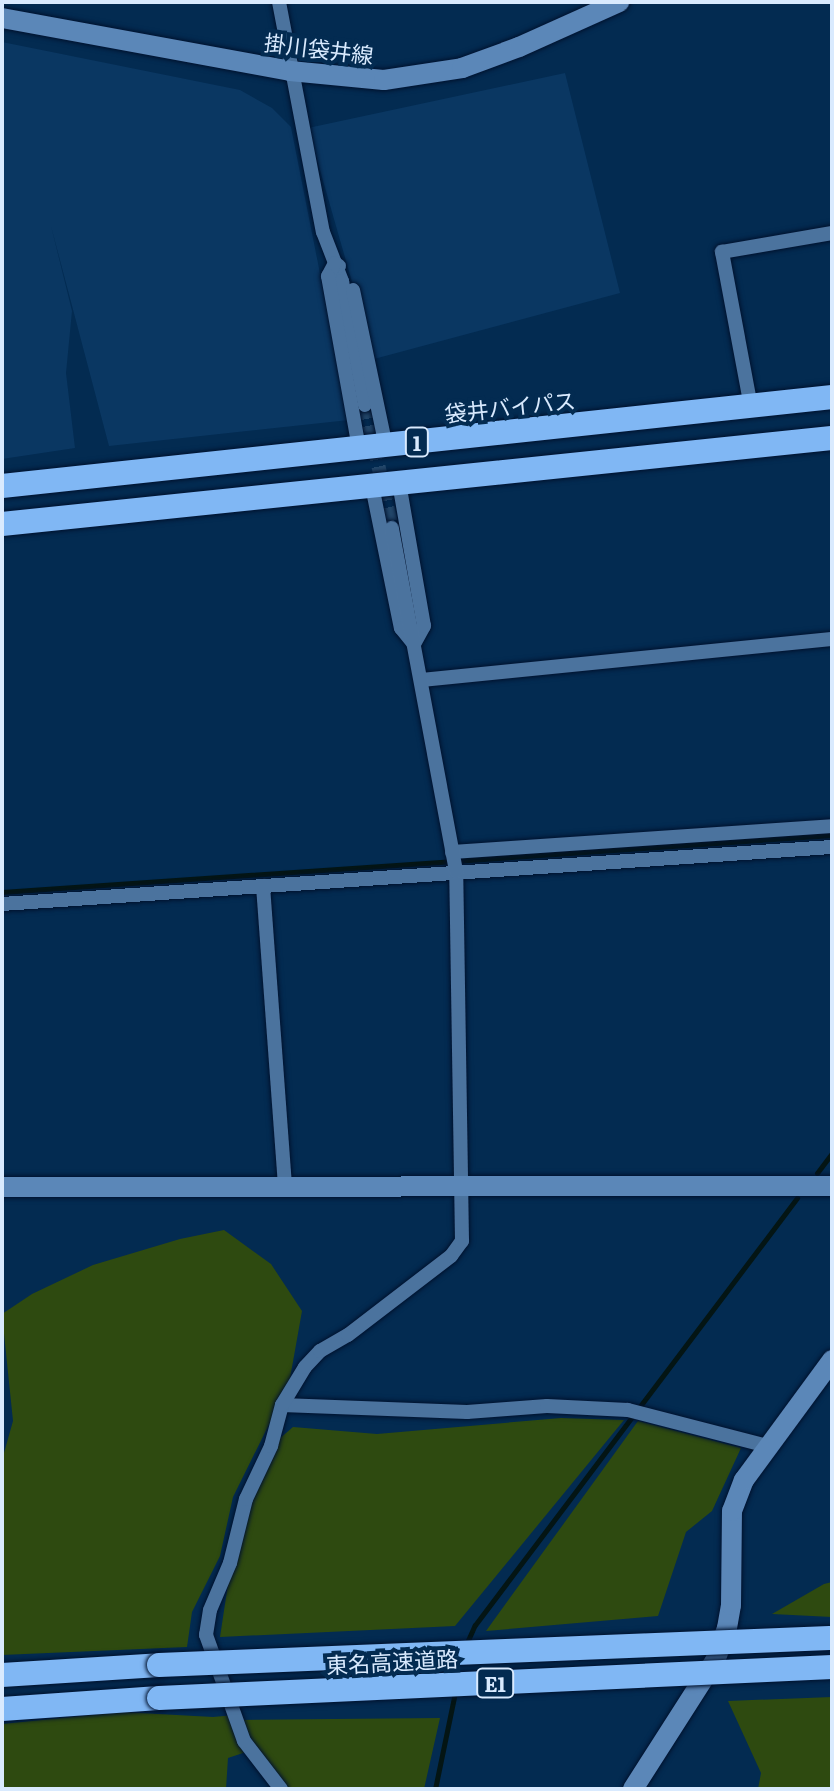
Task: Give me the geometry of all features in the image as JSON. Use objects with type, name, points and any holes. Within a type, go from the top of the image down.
[{"type":"highway","name":"袋井バイパス","points":[[2,486],[832,397]]},
{"type":"highway","name":"1","points":[[2,524],[832,438]]},
{"type":"highway","name":"東名高速道路","points":[[2,1675],[159,1665],[830,1638]]},
{"type":"highway","name":"東名高速道路","points":[[2,1709],[159,1698],[832,1667]]},
{"type":"street","points":[[279,2],[323,232],[342,281],[365,405]]},
{"type":"street","name":"掛川袋井線","points":[[2,18],[290,71],[384,80],[462,68],[519,47],[619,2]]},
{"type":"street","points":[[751,407],[722,252],[832,233]]},
{"type":"street","points":[[335,263],[350,277],[386,446]]},
{"type":"street","points":[[335,263],[328,276],[359,448]]},
{"type":"street","points":[[399,483],[424,626],[414,644]]},
{"type":"street","points":[[372,486],[401,628],[414,644]]},
{"type":"street","points":[[281,1789],[244,1741],[206,1635],[210,1610],[230,1563],[246,1499],[271,1446],[282,1405],[305,1367],[320,1351],[348,1335],[451,1256],[462,1241],[453,862],[392,528]]},
{"type":"street","points":[[421,680],[832,639]]},
{"type":"street","points":[[2,904],[263,886],[453,862],[832,826]]},
{"type":"street","points":[[453,862],[832,847]]},
{"type":"street","points":[[263,886],[285,1186]]},
{"type":"street","points":[[2,1187],[832,1186]]},
{"type":"street","points":[[633,1789],[715,1661],[727,1628],[731,1605],[732,1511],[744,1480],[832,1360]]},
{"type":"street","points":[[282,1405],[467,1412],[547,1406],[628,1410],[767,1446]]},
{"type":"shaded area","points":[[2,42],[240,90],[272,108],[291,127],[349,420],[109,446],[51,226],[72,311],[66,373],[75,448],[2,459]]},
{"type":"shaded area","points":[[565,73],[620,293],[374,359],[308,128]]},
{"type":"green space","points":[[224,1230],[271,1264],[302,1311],[289,1384],[233,1497],[220,1556],[192,1612],[187,1647],[2,1655],[2,1460],[13,1421],[2,1314],[32,1294],[93,1265],[180,1239]]},
{"type":"green space","points":[[561,1418],[624,1420],[455,1626],[220,1637],[233,1551],[271,1446],[293,1427],[377,1434]]},
{"type":"green space","points":[[638,1421],[741,1448],[712,1511],[686,1532],[658,1616],[486,1631]]},
{"type":"green space","points":[[832,1582],[832,1617],[772,1614],[824,1584]]},
{"type":"green space","points":[[832,1697],[832,1789],[758,1789],[761,1773],[728,1701]]},
{"type":"green space","points":[[122,1712],[213,1717],[235,1715],[238,1720],[440,1718],[424,1789],[285,1789],[252,1750],[228,1758],[226,1789],[2,1789],[2,1724]]},
{"type":"waterway","points":[[2,892],[832,835]]},
{"type":"waterway","points":[[817,1173],[832,1153]]},
{"type":"waterway","points":[[465,1647],[475,1625],[797,1198]]},
{"type":"waterway","points":[[435,1789],[455,1692]]},
{"type":"tunnel","points":[[365,405],[392,528]]}]
